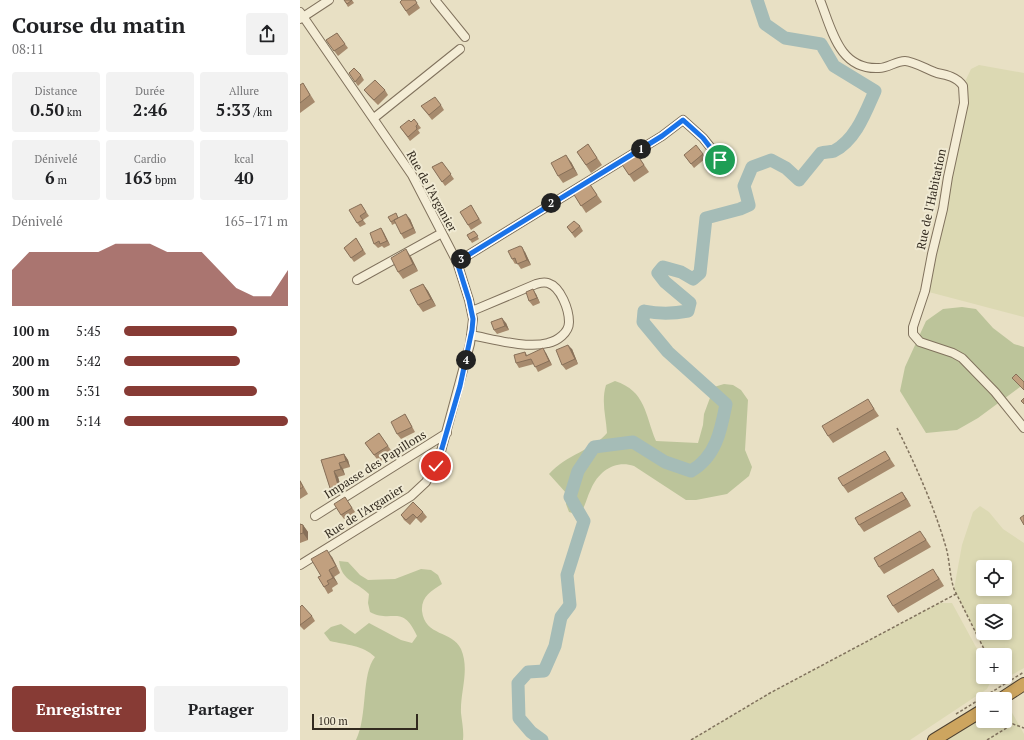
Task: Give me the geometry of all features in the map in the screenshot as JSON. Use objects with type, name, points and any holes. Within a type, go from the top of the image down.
[{"type":"highway","points":[[1012,692],[1024,684]]},
{"type":"highway","points":[[1012,700],[1024,692]]},
{"type":"highway","points":[[934,740],[976,714]]},
{"type":"highway","points":[[948,740],[976,722]]},
{"type":"street","points":[[301,16],[329,0]]},
{"type":"street","points":[[435,0],[465,37]]},
{"type":"street","name":"Rue de l'Habitation","points":[[820,0],[842,53],[853,63],[866,67],[881,68],[908,62],[929,71],[952,77],[963,86],[964,103],[948,177],[943,209],[925,291],[912,331],[915,339],[920,342],[953,353],[962,358],[995,392],[1024,428]]},
{"type":"street","name":"Rue de l'Arganier","points":[[300,565],[422,487],[436,466],[447,433],[471,335],[472,311],[457,262],[412,175],[374,118],[301,16]]},
{"type":"street","points":[[374,118],[460,49]]},
{"type":"street","points":[[457,262],[655,140],[683,120],[703,138],[728,169]]},
{"type":"street","points":[[357,280],[442,233]]},
{"type":"street","points":[[471,335],[529,344],[548,343],[565,333],[569,323],[563,297],[556,288],[548,283],[536,284],[472,311]]},
{"type":"street","name":"Impasse des Papillons","points":[[315,516],[447,433]]},
{"type":"path","points":[[897,428],[933,507],[946,546],[950,579],[983,648]]},
{"type":"path","points":[[691,740],[770,693],[956,594]]},
{"type":"path","points":[[1012,679],[1024,672]]},
{"type":"path","points":[[987,740],[1013,724],[1024,728]]},
{"type":"shaded area","points":[[979,65],[1024,73],[1024,317],[925,291],[963,86],[971,69]]},
{"type":"shaded area","points":[[980,506],[989,512],[1003,529],[1024,543],[1024,668],[1012,675],[1012,648],[984,648],[980,640],[1012,640],[1012,604],[976,604],[976,633],[954,589],[962,545],[973,512]]},
{"type":"shaded area","points":[[939,603],[952,603],[976,648],[976,684],[990,684],[987,689],[982,692],[976,692],[976,696],[910,740],[691,740],[770,693]]},
{"type":"shaded area","points":[[1012,713],[1024,734],[1024,740],[944,740],[976,720],[976,728],[1012,728]]},
{"type":"green space","points":[[962,307],[976,309],[993,328],[1014,344],[1024,347],[1024,384],[978,418],[957,430],[926,433],[900,391],[905,367],[926,321],[943,309]]},
{"type":"green space","points":[[615,381],[625,385],[639,398],[656,441],[698,443],[703,425],[704,414],[714,387],[724,384],[733,385],[741,390],[748,400],[745,450],[752,467],[749,476],[727,494],[696,500],[686,500],[634,466],[614,466],[608,468],[598,477],[579,515],[569,512],[566,504],[567,494],[549,474],[556,467],[595,444],[607,433],[604,403],[605,391],[606,385]]},
{"type":"green space","points":[[339,561],[348,562],[360,575],[368,580],[395,579],[421,569],[431,570],[438,575],[442,584],[425,598],[422,611],[424,619],[428,625],[457,643],[464,657],[465,673],[461,705],[463,740],[356,740],[362,719],[368,674],[375,657],[360,648],[330,641],[324,633],[331,627],[341,624],[355,634],[369,623],[401,640],[412,643],[417,636],[412,626],[401,617],[378,615],[370,612],[368,603],[369,594],[346,577]]},
{"type":"building","points":[[344,0],[352,0],[347,4]]},
{"type":"building","points":[[402,0],[415,0],[417,3],[406,11],[400,2]]},
{"type":"building","points":[[337,33],[345,44],[334,51],[326,40]]},
{"type":"building","points":[[354,68],[361,75],[355,82],[349,73]]},
{"type":"building","points":[[375,80],[385,90],[374,100],[364,90]]},
{"type":"building","points":[[303,83],[310,95],[300,103],[300,85]]},
{"type":"building","points":[[435,97],[441,105],[429,115],[421,106]]},
{"type":"building","points":[[414,119],[418,124],[416,126],[417,129],[408,137],[400,127],[409,120],[411,122]]},
{"type":"building","points":[[588,144],[597,158],[586,165],[577,152]]},
{"type":"building","points":[[696,145],[703,154],[691,164],[684,155]]},
{"type":"building","points":[[636,153],[644,165],[629,175],[621,163]]},
{"type":"building","points":[[566,155],[573,168],[558,176],[551,163]]},
{"type":"building","points":[[442,162],[451,174],[442,182],[432,167]]},
{"type":"building","points":[[589,183],[597,195],[581,206],[573,193]]},
{"type":"building","points":[[361,204],[366,212],[360,216],[363,220],[357,223],[349,210]]},
{"type":"building","points":[[471,205],[479,219],[468,225],[460,212]]},
{"type":"building","points":[[396,213],[398,218],[391,222],[388,217]]},
{"type":"building","points":[[406,214],[413,228],[401,234],[394,220]]},
{"type":"building","points":[[574,221],[580,226],[572,233],[567,227]]},
{"type":"building","points":[[381,228],[387,241],[380,244],[379,241],[374,244],[370,233]]},
{"type":"building","points":[[474,231],[478,236],[470,240],[467,235]]},
{"type":"building","points":[[356,238],[363,250],[351,258],[344,248]]},
{"type":"building","points":[[520,246],[522,247],[527,260],[517,264],[515,258],[512,259],[508,251]]},
{"type":"building","points":[[406,249],[413,264],[398,272],[391,258]]},
{"type":"building","points":[[423,284],[431,299],[418,305],[410,290]]},
{"type":"building","points":[[533,289],[537,298],[529,301],[526,292]]},
{"type":"building","points":[[502,318],[505,326],[494,330],[491,322]]},
{"type":"building","points":[[568,345],[575,359],[562,365],[556,350]]},
{"type":"building","points":[[543,348],[549,361],[535,367],[531,359],[516,363],[514,355],[525,352],[526,356]]},
{"type":"building","points":[[1016,374],[1024,382],[1024,390],[1012,378]]},
{"type":"building","points":[[868,399],[874,409],[828,436],[822,426]]},
{"type":"building","points":[[405,414],[412,427],[397,434],[391,422]]},
{"type":"building","points":[[379,433],[388,446],[374,455],[365,443]]},
{"type":"building","points":[[885,451],[890,459],[843,486],[838,478]]},
{"type":"building","points":[[344,454],[346,461],[339,463],[341,469],[334,471],[338,485],[330,488],[321,460]]},
{"type":"building","points":[[300,481],[303,487],[300,489]]},
{"type":"building","points":[[902,492],[906,499],[859,525],[855,518]]},
{"type":"building","points":[[345,497],[352,508],[341,515],[334,504]]},
{"type":"building","points":[[413,502],[423,512],[417,518],[413,514],[406,520],[401,515]]},
{"type":"building","points":[[1024,515],[1024,525],[1020,518]]},
{"type":"building","points":[[300,524],[303,525],[303,533],[300,534]]},
{"type":"building","points":[[920,531],[926,540],[879,567],[874,558]]},
{"type":"building","points":[[327,550],[336,566],[329,570],[333,578],[327,581],[329,584],[324,587],[318,577],[321,576],[311,559]]},
{"type":"building","points":[[933,569],[939,579],[893,606],[887,596]]},
{"type":"building","points":[[302,605],[312,616],[300,625],[300,607]]},
{"type":"waterway","points":[[542,740],[531,732],[519,718],[518,683],[528,672],[544,671],[555,646],[561,617],[570,605],[567,575],[584,521],[570,497],[578,471],[594,447],[633,442],[665,462],[691,471],[712,451],[722,423],[726,404],[668,352],[643,322],[644,311],[655,313],[676,313],[688,311],[690,303],[665,282],[658,273],[663,267],[681,272],[693,279],[700,273],[706,218],[740,209],[749,205],[744,186],[752,167],[771,160],[786,168],[799,180],[821,153],[834,151],[848,140],[864,116],[875,91],[834,66],[821,44],[785,38],[765,24],[757,0]]},
{"type":"route","points":[[436,466],[460,386],[472,330],[472,311],[457,262],[662,136],[683,120],[703,138],[720,160]]}]
